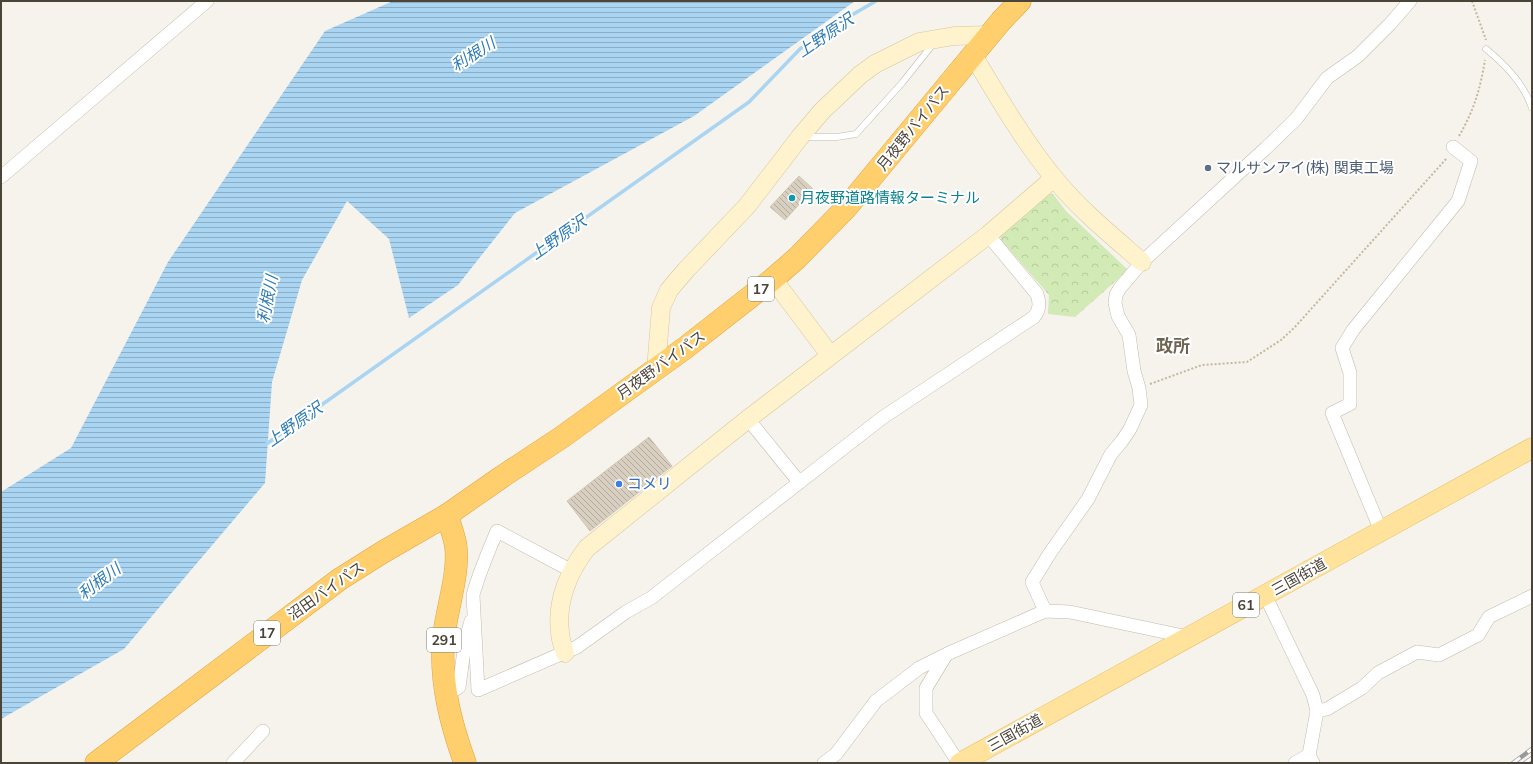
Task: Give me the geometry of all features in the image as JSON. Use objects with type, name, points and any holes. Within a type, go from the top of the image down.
[{"type":"highway","name":"月夜野バイパス","points":[[447,515],[562,437],[732,313],[774,279],[820,236],[847,207],[972,55],[1020,1]]},
{"type":"highway","name":"291","points":[[447,515],[456,547],[454,576],[443,643],[443,679],[454,730],[465,763]]},
{"type":"highway","name":"沼田バイパス","points":[[96,763],[340,579],[447,515]]},
{"type":"main road","name":"三国街道","points":[[959,763],[1532,448]]},
{"type":"street","points":[[1,177],[207,1]]},
{"type":"street","points":[[1045,611],[1032,582],[1050,553],[1088,499],[1111,454],[1130,429],[1141,405],[1129,335],[1118,316],[1115,303],[1116,295],[1120,288],[1142,262],[1296,119],[1327,78],[1358,56],[1390,24],[1410,1]]},
{"type":"street","points":[[656,369],[661,308],[669,290],[747,206],[800,137],[835,98],[875,64],[919,42],[938,38],[990,35]]},
{"type":"street","points":[[972,55],[1026,141],[1054,178],[1080,207],[1142,262]]},
{"type":"street","points":[[1381,531],[1332,413],[1350,404],[1350,373],[1342,348],[1353,330],[1458,201],[1471,162],[1453,146]]},
{"type":"street","points":[[565,653],[560,632],[561,609],[565,590],[572,571],[587,548],[748,419],[988,235],[1054,178]]},
{"type":"street","points":[[572,571],[497,532],[476,582],[473,595],[478,690],[577,647],[626,612],[651,598],[882,418],[1037,314],[1039,305],[1037,294],[988,235]]},
{"type":"street","points":[[774,279],[830,356]]},
{"type":"street","points":[[748,419],[799,482]]},
{"type":"street","points":[[1265,595],[1313,695],[1317,711],[1311,759],[1295,763]]},
{"type":"street","points":[[1317,711],[1327,709],[1362,688],[1378,673],[1417,652],[1439,655],[1478,635],[1489,617],[1532,596]]},
{"type":"street","points":[[446,695],[459,687],[465,643],[474,610]]},
{"type":"street","points":[[824,763],[836,754],[876,701],[919,668],[947,654],[1045,611],[1070,612],[1188,637]]},
{"type":"street","points":[[947,654],[926,688],[926,713],[959,763]]},
{"type":"street","points":[[233,763],[262,731]]},
{"type":"lane","points":[[800,137],[837,137],[856,134],[902,83],[938,38]]},
{"type":"lane","points":[[1486,50],[1498,58],[1522,85],[1532,108]]},
{"type":"path","points":[[1139,388],[1202,365],[1247,362],[1281,340],[1294,328],[1446,160],[1470,117],[1480,87],[1487,44],[1472,1]]},
{"type":"green space","points":[[1049,194],[1053,194],[1066,211],[1128,270],[1075,317],[1048,314],[1049,295],[1001,240],[1000,233]]},
{"type":"water","name":"利根川","points":[[393,1],[855,1],[694,116],[515,213],[458,285],[409,318],[389,239],[347,201],[302,280],[272,382],[265,483],[124,649],[1,719],[1,492],[71,448],[168,262],[325,31]]},
{"type":"building","name":"月夜野道路情報ターミナル","points":[[799,176],[813,189],[785,220],[770,207]]},
{"type":"building","name":"コメリ","points":[[649,437],[672,466],[590,531],[567,501]]},
{"type":"waterway","name":"上野原沢","points":[[265,445],[749,102],[800,49],[838,23],[876,1]]},
{"type":"railway","points":[[1513,763],[1532,749]]},
{"type":"railway","points":[[1525,763],[1532,758]]},
{"type":"place","name":"マルサンアイ(株) 関東工場","points":[[1208,168]]},
{"type":"place","name":"月夜野道路情報ターミナル","points":[[792,198]]},
{"type":"place","name":"コメリ","points":[[619,484]]},
{"type":"district","name":"政所","points":[[1173,346]]}]
